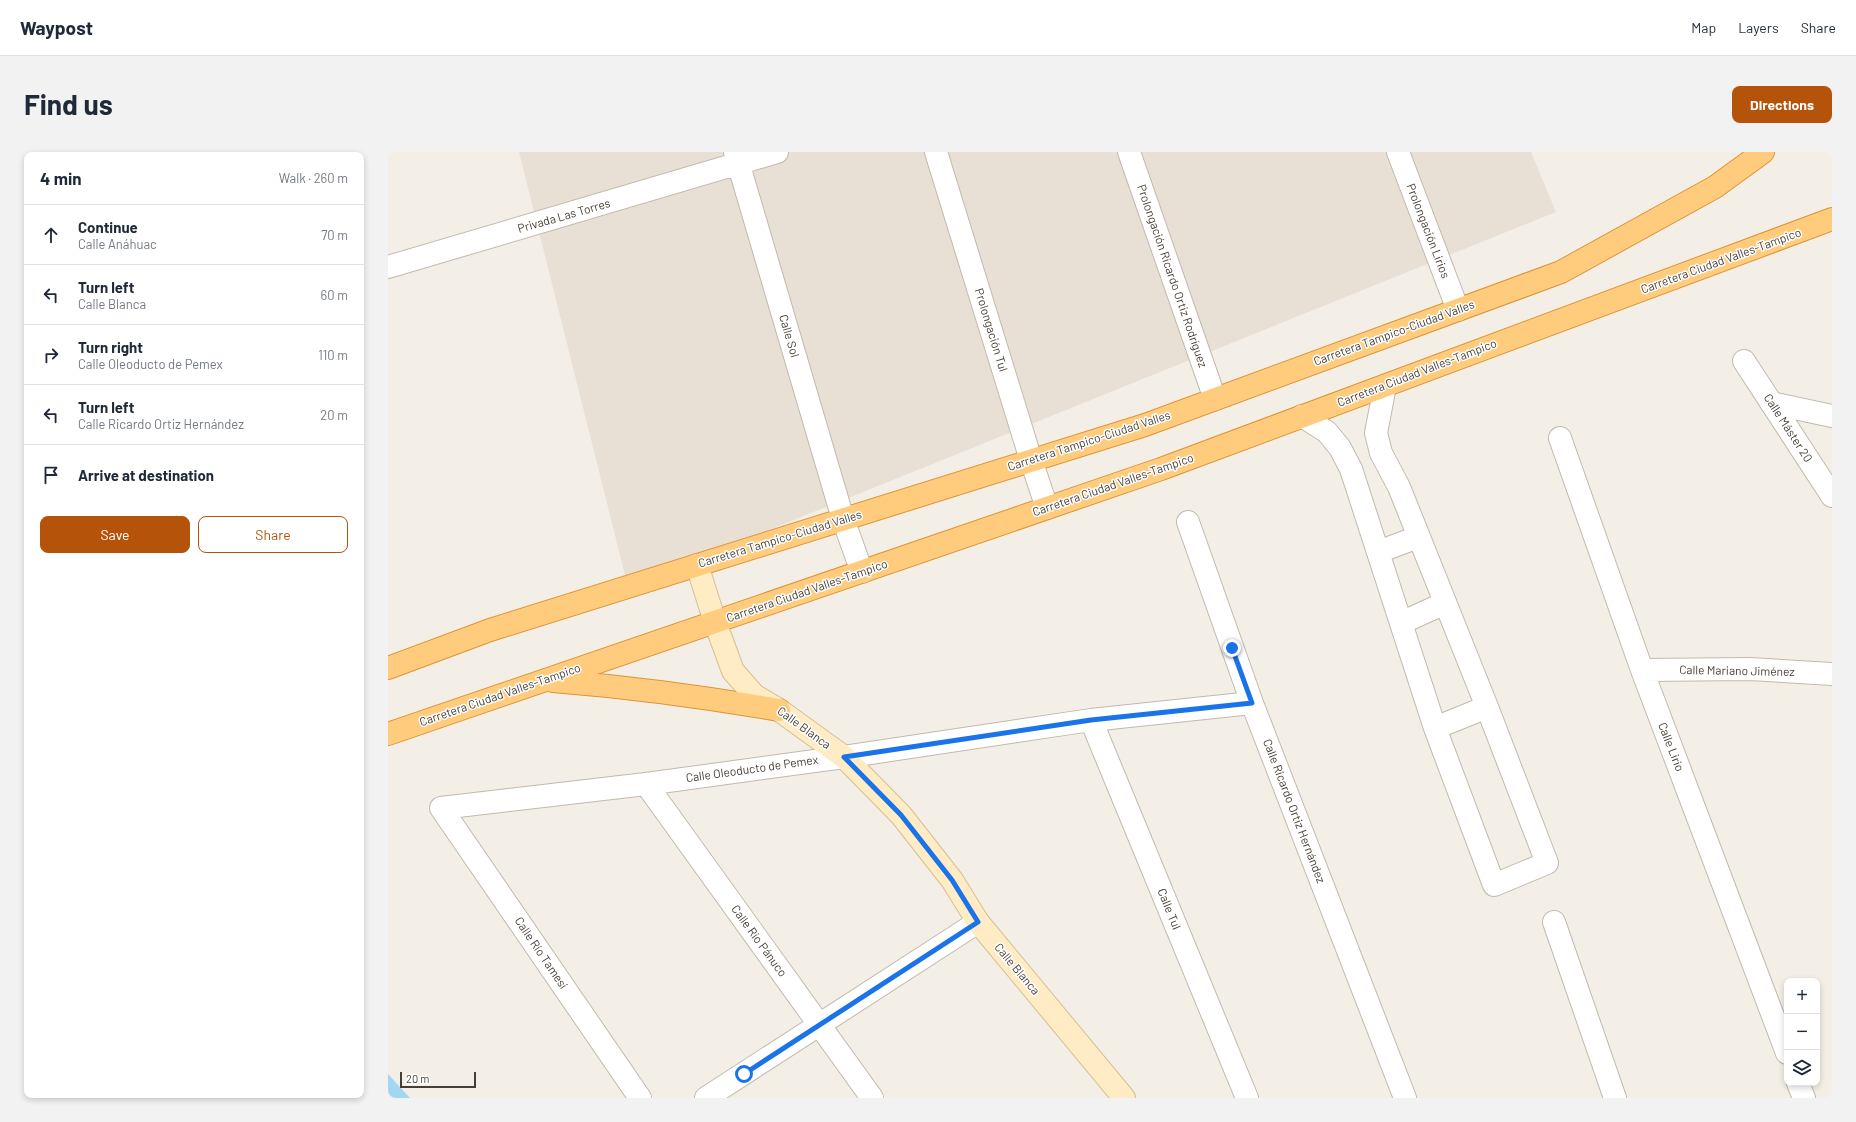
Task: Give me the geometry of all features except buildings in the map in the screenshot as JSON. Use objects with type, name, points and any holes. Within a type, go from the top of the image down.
[{"type":"highway","name":"Carretera Tampico-Ciudad Valles","points":[[388,668],[490,630],[1145,425],[1561,272],[1716,187],[1762,152]]},
{"type":"highway","points":[[1716,187],[1779,152]]},
{"type":"highway","name":"Carretera Ciudad Valles-Tampico","points":[[388,734],[1161,469],[1832,220]]},
{"type":"highway","points":[[544,680],[636,688],[711,698],[779,710]]},
{"type":"main road","name":"Calle Blanca","points":[[697,565],[715,622],[733,671],[754,695],[779,710],[844,757],[901,815],[952,880],[978,922],[1124,1098]]},
{"type":"street","name":"Privada Las Torres","points":[[388,267],[737,158],[777,152]]},
{"type":"street","name":"Prolongación Tul","points":[[936,152],[1047,508]]},
{"type":"street","name":"Prolongación Ricardo Ortiz Rodríguez","points":[[1129,152],[1214,399]]},
{"type":"street","name":"Prolongación Lirios","points":[[1398,152],[1458,310]]},
{"type":"street","name":"Calle Sol","points":[[737,158],[843,519],[862,572]]},
{"type":"street","name":"Calle Máster 20","points":[[1744,361],[1832,496]]},
{"type":"street","points":[[1302,416],[1327,432],[1340,448],[1351,469],[1435,728],[1494,885],[1547,863],[1487,707],[1399,488],[1381,453],[1376,433],[1385,386]]},
{"type":"street","points":[[1771,403],[1832,416]]},
{"type":"street","name":"Calle Lirio","points":[[1560,438],[1642,670],[1786,1050]]},
{"type":"street","name":"Calle Ricardo Ortiz Hernández","points":[[1188,522],[1252,703],[1406,1098]]},
{"type":"street","points":[[1378,552],[1418,537]]},
{"type":"street","points":[[1401,623],[1445,603]]},
{"type":"street","name":"Calle Mariano Jiménez","points":[[1642,670],[1750,669],[1832,674]]},
{"type":"street","name":"Calle Oleoducto de Pemex","points":[[441,808],[646,784],[844,757],[1091,720],[1252,703]]},
{"type":"street","points":[[1435,728],[1487,707]]},
{"type":"street","name":"Calle Tul","points":[[1091,720],[1247,1098]]},
{"type":"street","name":"Calle Río Pánuco","points":[[646,784],[872,1098]]},
{"type":"street","name":"Calle Río Tamesí","points":[[441,808],[640,1098]]},
{"type":"street","points":[[706,1098],[978,922]]},
{"type":"street","points":[[1554,922],[1615,1098]]},
{"type":"street","points":[[1799,1086],[1804,1098]]},
{"type":"shaded area","points":[[519,152],[1531,152],[1556,212],[628,587]]},
{"type":"water","points":[[388,1074],[410,1098],[388,1098]]},
{"type":"route","points":[[744,1074],[978,922],[952,880],[901,815],[844,757],[1091,720],[1252,703],[1232,648]]}]
